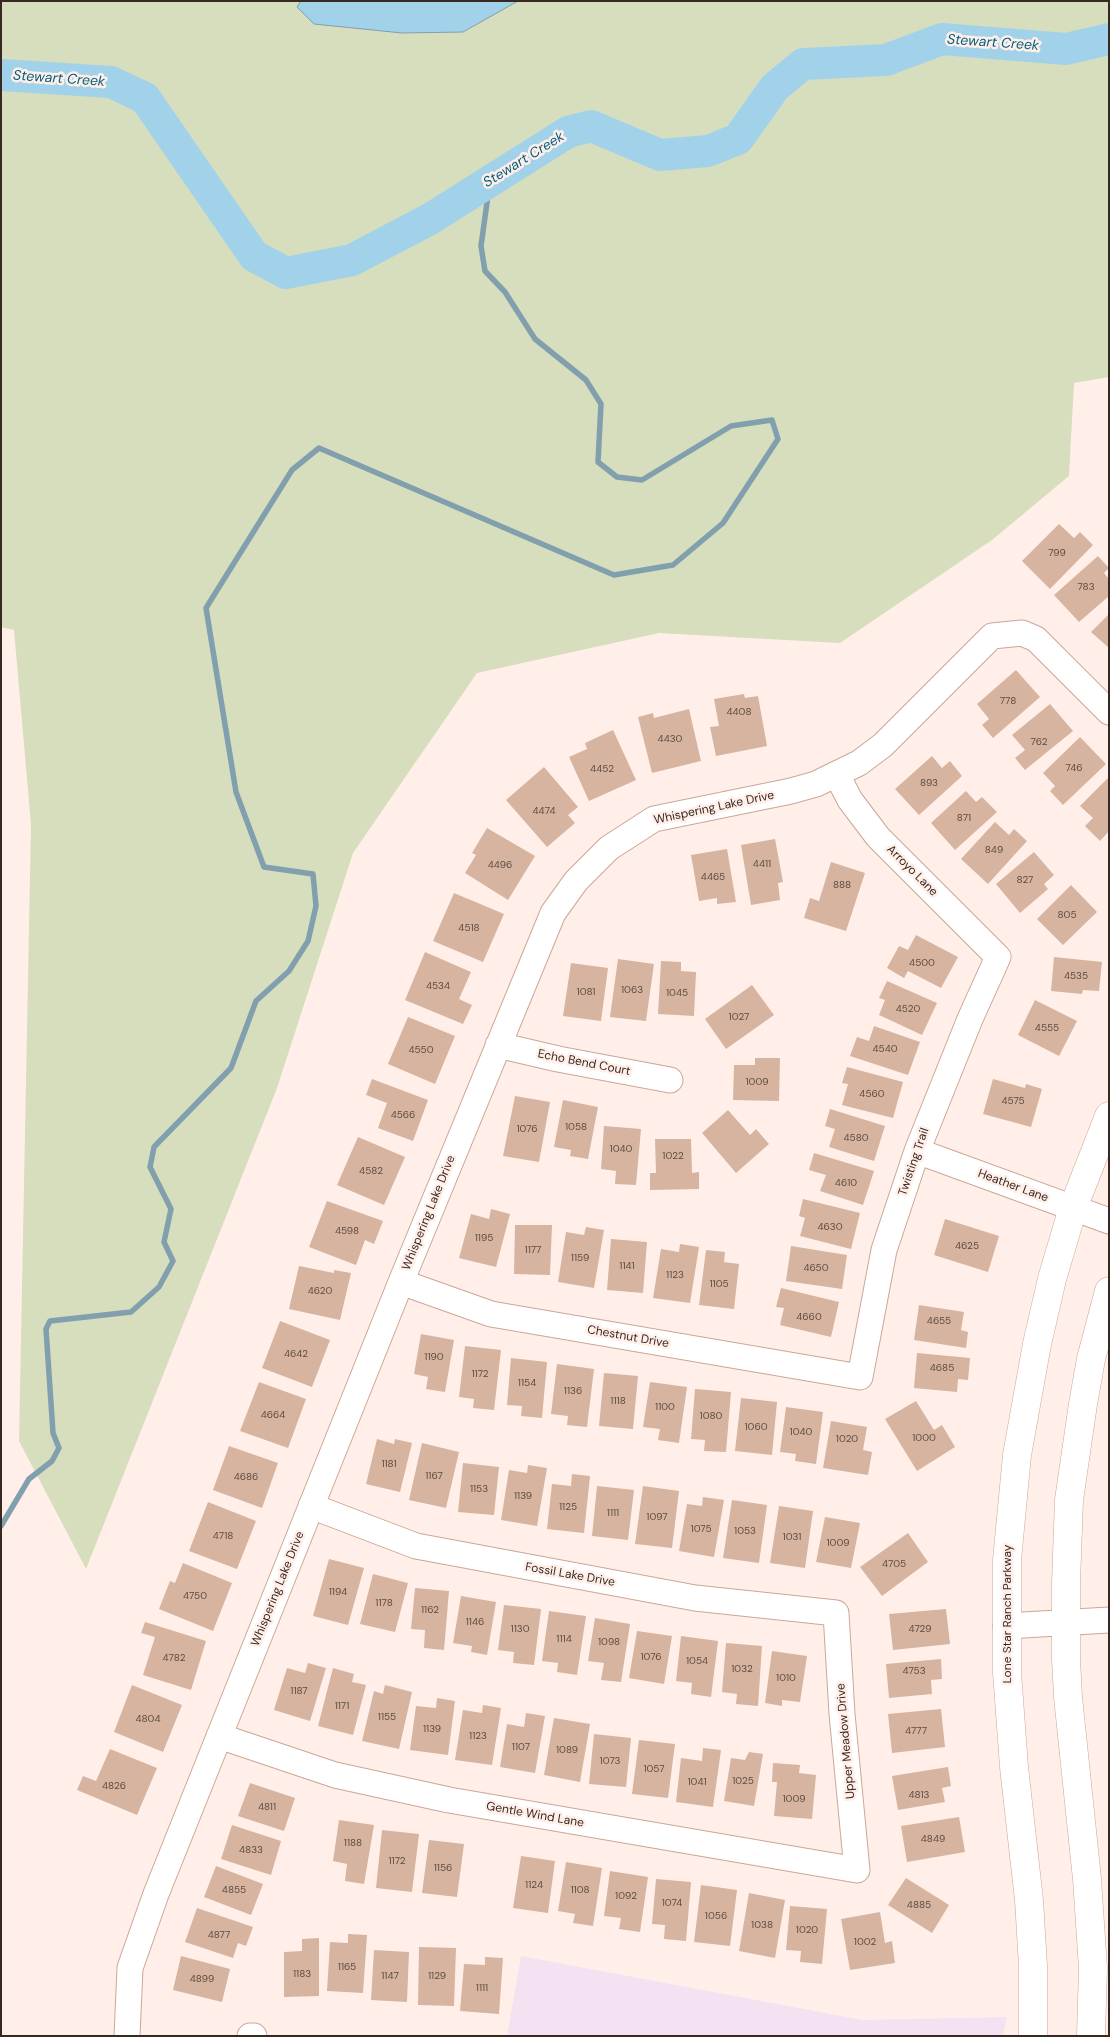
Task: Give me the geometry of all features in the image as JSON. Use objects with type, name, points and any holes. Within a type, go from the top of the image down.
[{"type":"main road","name":"Lone Star Ranch Parkway","points":[[1033,2036],[1033,1966],[1030,1910],[1010,1720],[1006,1626],[1007,1560],[1017,1455],[1037,1344],[1052,1279],[1073,1208],[1109,1116]]},
{"type":"main road","points":[[1091,2036],[1093,1968],[1087,1879],[1068,1697],[1065,1623],[1069,1500],[1091,1359],[1109,1291]]},
{"type":"street","name":"Whispering Lake Drive","points":[[126,2036],[130,1968],[156,1894],[401,1282],[553,912],[576,881],[609,848],[654,818],[791,791],[838,775],[859,763],[883,745],[992,636],[1022,633],[1036,639],[1109,712]]},
{"type":"street","name":"Arroyo Lane","points":[[838,775],[850,800],[878,837],[998,957]]},
{"type":"street","name":"Twisting Trail","points":[[860,1377],[884,1250],[917,1151],[970,1019],[998,957]]},
{"type":"street","name":"Echo Bend Court","points":[[498,1045],[558,1059],[670,1080]]},
{"type":"street","name":"Heather Lane","points":[[917,1151],[1109,1221]]},
{"type":"street","name":"Chestnut Drive","points":[[401,1282],[491,1314],[860,1377]]},
{"type":"street","name":"Fossil Lake Drive","points":[[311,1506],[416,1546],[695,1598],[836,1613]]},
{"type":"street","name":"Upper Meadow Drive","points":[[836,1613],[842,1714],[857,1870]]},
{"type":"street","points":[[1006,1626],[1109,1620]]},
{"type":"street","name":"Gentle Wind Lane","points":[[219,1736],[335,1775],[449,1800],[857,1870]]},
{"type":"shaded area","points":[[521,1956],[863,2020],[1007,2017],[1003,2036],[507,2036]]},
{"type":"green space","points":[[1,1],[1109,1],[1109,377],[1074,383],[1069,476],[992,540],[840,643],[659,633],[477,673],[353,853],[277,1088],[86,1569],[19,1441],[31,825],[14,630],[1,627]]},
{"type":"water","points":[[301,1],[518,1],[463,32],[402,33],[314,24],[297,7]]},
{"type":"building","points":[[1059,524],[1074,538],[1080,532],[1093,545],[1050,589],[1022,561]]},
{"type":"building","points":[[1098,556],[1109,568],[1104,573],[1109,579],[1109,596],[1079,622],[1054,595]]},
{"type":"building","points":[[1109,614],[1109,648],[1091,632]]},
{"type":"building","points":[[1016,670],[1040,697],[993,738],[982,725],[989,719],[977,704]]},
{"type":"building","points":[[744,694],[745,698],[758,696],[767,746],[716,756],[710,727],[719,726],[714,699]]},
{"type":"building","points":[[1050,704],[1073,731],[1025,770],[1015,758],[1025,750],[1012,735]]},
{"type":"building","points":[[689,709],[701,761],[652,773],[638,717],[653,713],[654,718]]},
{"type":"building","points":[[613,730],[636,780],[589,801],[569,757],[587,749],[585,743]]},
{"type":"building","points":[[1080,737],[1106,764],[1063,805],[1050,791],[1055,786],[1043,773]]},
{"type":"building","points":[[932,756],[942,768],[950,761],[962,776],[919,815],[895,789]]},
{"type":"building","points":[[544,767],[578,807],[568,815],[575,823],[547,847],[506,800]]},
{"type":"building","points":[[1109,777],[1109,831],[1100,841],[1085,826],[1093,818],[1080,806]]},
{"type":"building","points":[[966,791],[976,802],[982,797],[997,812],[955,850],[931,823]]},
{"type":"building","points":[[995,822],[1009,835],[1014,829],[1027,841],[988,884],[961,859]]},
{"type":"building","points":[[487,828],[535,856],[508,900],[465,873],[476,855],[472,853]]},
{"type":"building","points":[[775,839],[783,882],[778,883],[780,900],[751,905],[741,845]]},
{"type":"building","points":[[727,849],[736,902],[717,904],[717,898],[699,901],[691,855]]},
{"type":"building","points":[[1034,852],[1054,875],[1044,884],[1048,889],[1020,913],[996,884]]},
{"type":"building","points":[[831,862],[865,873],[846,931],[804,918],[810,898],[819,901]]},
{"type":"building","points":[[1071,885],[1097,912],[1063,945],[1037,919]]},
{"type":"building","points":[[454,893],[504,914],[483,962],[433,941]]},
{"type":"building","points":[[916,935],[958,957],[941,988],[908,971],[904,978],[887,968],[899,946],[908,950]]},
{"type":"building","points":[[425,952],[471,972],[459,999],[472,1005],[463,1024],[405,1000]]},
{"type":"building","points":[[1054,957],[1102,962],[1099,991],[1083,990],[1082,994],[1051,991]]},
{"type":"building","points":[[618,959],[654,964],[646,1021],[610,1017]]},
{"type":"building","points":[[661,961],[681,962],[681,971],[696,972],[694,1016],[658,1014]]},
{"type":"building","points":[[571,963],[608,968],[601,1021],[563,1016]]},
{"type":"building","points":[[887,981],[937,1003],[922,1035],[879,1015],[885,1000],[879,998]]},
{"type":"building","points":[[752,985],[774,1015],[726,1049],[705,1019]]},
{"type":"building","points":[[1035,1000],[1077,1021],[1059,1056],[1018,1035]]},
{"type":"building","points":[[408,1017],[455,1036],[435,1084],[388,1064]]},
{"type":"building","points":[[874,1026],[920,1042],[908,1075],[850,1056],[857,1037],[869,1041]]},
{"type":"building","points":[[755,1058],[780,1058],[779,1101],[733,1100],[734,1065],[755,1065]]},
{"type":"building","points":[[847,1067],[903,1082],[893,1118],[842,1105],[848,1084],[842,1083]]},
{"type":"building","points":[[372,1079],[428,1100],[413,1141],[378,1128],[387,1103],[366,1095]]},
{"type":"building","points":[[993,1079],[1025,1088],[1026,1084],[1042,1089],[1031,1127],[983,1114]]},
{"type":"building","points":[[515,1096],[550,1102],[539,1162],[503,1156]]},
{"type":"building","points":[[563,1100],[598,1107],[588,1159],[570,1156],[571,1150],[554,1147]]},
{"type":"building","points":[[830,1109],[885,1126],[874,1161],[829,1147],[835,1129],[825,1126]]},
{"type":"building","points":[[728,1110],[750,1135],[756,1129],[769,1144],[736,1173],[702,1133]]},
{"type":"building","points":[[604,1126],[641,1129],[636,1185],[615,1184],[616,1171],[601,1169]]},
{"type":"building","points":[[358,1137],[405,1157],[384,1205],[337,1185]]},
{"type":"building","points":[[655,1139],[691,1139],[692,1173],[699,1172],[699,1189],[650,1190],[650,1173],[656,1173]]},
{"type":"building","points":[[814,1153],[874,1171],[863,1205],[820,1191],[826,1175],[809,1170]]},
{"type":"building","points":[[803,1199],[860,1213],[851,1249],[800,1236],[805,1218],[799,1216]]},
{"type":"building","points":[[327,1201],[383,1221],[374,1244],[365,1240],[356,1265],[309,1247]]},
{"type":"building","points":[[491,1209],[510,1214],[496,1267],[459,1258],[471,1214],[489,1219]]},
{"type":"building","points":[[945,1219],[999,1236],[988,1272],[934,1255]]},
{"type":"building","points":[[515,1225],[552,1225],[550,1275],[514,1274]]},
{"type":"building","points":[[586,1227],[604,1230],[594,1288],[558,1282],[566,1232],[584,1235]]},
{"type":"building","points":[[611,1239],[647,1242],[643,1293],[607,1290]]},
{"type":"building","points":[[680,1244],[699,1247],[690,1303],[653,1298],[661,1249],[679,1252]]},
{"type":"building","points":[[791,1246],[847,1255],[842,1289],[786,1281]]},
{"type":"building","points":[[706,1250],[725,1252],[724,1262],[739,1264],[734,1309],[699,1305]]},
{"type":"building","points":[[299,1266],[334,1273],[334,1270],[351,1273],[340,1320],[289,1309]]},
{"type":"building","points":[[781,1288],[839,1302],[831,1337],[780,1325],[784,1308],[776,1307]]},
{"type":"building","points":[[919,1305],[964,1312],[961,1330],[968,1332],[966,1348],[914,1340]]},
{"type":"building","points":[[280,1321],[330,1340],[312,1387],[262,1368]]},
{"type":"building","points":[[421,1334],[454,1340],[445,1392],[426,1389],[428,1377],[414,1374]]},
{"type":"building","points":[[465,1346],[501,1350],[494,1410],[473,1408],[474,1399],[459,1397]]},
{"type":"building","points":[[917,1353],[970,1358],[968,1380],[958,1379],[957,1392],[914,1388]]},
{"type":"building","points":[[511,1358],[547,1362],[542,1418],[521,1416],[522,1406],[507,1405]]},
{"type":"building","points":[[557,1364],[594,1369],[587,1427],[567,1425],[568,1416],[551,1414]]},
{"type":"building","points":[[604,1373],[638,1376],[633,1429],[599,1426]]},
{"type":"building","points":[[259,1382],[306,1399],[288,1448],[240,1431]]},
{"type":"building","points":[[650,1382],[687,1387],[679,1443],[658,1440],[660,1429],[643,1427]]},
{"type":"building","points":[[695,1389],[731,1392],[726,1452],[704,1451],[705,1440],[691,1439]]},
{"type":"building","points":[[741,1398],[777,1402],[772,1455],[735,1451]]},
{"type":"building","points":[[916,1401],[934,1430],[942,1425],[955,1447],[917,1471],[885,1419]]},
{"type":"building","points":[[786,1407],[823,1412],[816,1464],[795,1461],[796,1454],[780,1452]]},
{"type":"building","points":[[831,1421],[867,1427],[863,1450],[872,1452],[868,1475],[823,1468]]},
{"type":"building","points":[[377,1439],[394,1444],[395,1439],[412,1443],[400,1492],[366,1484]]},
{"type":"building","points":[[422,1443],[459,1452],[446,1508],[409,1500]]},
{"type":"building","points":[[229,1446],[278,1463],[262,1508],[213,1490]]},
{"type":"building","points":[[463,1463],[499,1467],[494,1515],[458,1512]]},
{"type":"building","points":[[528,1465],[547,1468],[537,1526],[501,1520],[509,1470],[527,1473]]},
{"type":"building","points":[[572,1474],[590,1476],[584,1533],[547,1529],[552,1484],[571,1486]]},
{"type":"building","points":[[597,1486],[634,1490],[628,1540],[592,1536]]},
{"type":"building","points":[[643,1486],[679,1491],[672,1548],[635,1544]]},
{"type":"building","points":[[703,1497],[724,1500],[714,1557],[679,1551],[687,1504],[702,1506]]},
{"type":"building","points":[[732,1500],[767,1505],[759,1563],[723,1558]]},
{"type":"building","points":[[208,1502],[256,1521],[237,1569],[189,1551]]},
{"type":"building","points":[[779,1506],[813,1511],[805,1568],[770,1563]]},
{"type":"building","points":[[825,1517],[860,1523],[851,1568],[816,1562]]},
{"type":"building","points":[[908,1533],[928,1562],[882,1596],[860,1567]]},
{"type":"building","points":[[329,1559],[364,1568],[348,1625],[313,1616]]},
{"type":"building","points":[[183,1563],[232,1583],[213,1631],[159,1609],[170,1581],[175,1583]]},
{"type":"building","points":[[373,1574],[408,1583],[395,1632],[360,1624]]},
{"type":"building","points":[[415,1588],[449,1591],[444,1650],[424,1648],[425,1630],[411,1629]]},
{"type":"building","points":[[461,1596],[496,1602],[487,1655],[471,1652],[472,1646],[453,1643]]},
{"type":"building","points":[[504,1605],[541,1609],[534,1665],[513,1663],[514,1652],[498,1650]]},
{"type":"building","points":[[946,1609],[950,1644],[893,1650],[889,1614]]},
{"type":"building","points":[[549,1611],[586,1616],[577,1675],[557,1672],[558,1663],[542,1661]]},
{"type":"building","points":[[595,1618],[630,1624],[621,1682],[601,1680],[604,1663],[588,1661]]},
{"type":"building","points":[[145,1622],[206,1641],[191,1690],[143,1675],[155,1637],[141,1633]]},
{"type":"building","points":[[637,1631],[672,1636],[664,1684],[629,1678]]},
{"type":"building","points":[[681,1636],[718,1641],[711,1697],[691,1694],[692,1683],[676,1681]]},
{"type":"building","points":[[726,1643],[762,1646],[758,1706],[736,1704],[737,1694],[722,1692]]},
{"type":"building","points":[[772,1651],[807,1656],[800,1702],[782,1700],[782,1706],[765,1703]]},
{"type":"building","points":[[941,1659],[942,1679],[931,1680],[932,1694],[889,1698],[886,1664]]},
{"type":"building","points":[[308,1663],[326,1668],[310,1721],[274,1710],[287,1668],[305,1673]]},
{"type":"building","points":[[333,1668],[354,1674],[352,1682],[366,1685],[353,1735],[318,1726]]},
{"type":"building","points":[[132,1685],[182,1705],[163,1752],[114,1732]]},
{"type":"building","points":[[385,1685],[412,1692],[399,1749],[362,1741],[374,1691],[383,1694]]},
{"type":"building","points":[[437,1698],[455,1701],[448,1755],[410,1750],[416,1706],[436,1708]]},
{"type":"building","points":[[483,1705],[501,1708],[492,1765],[455,1760],[463,1710],[482,1713]]},
{"type":"building","points":[[941,1709],[945,1747],[892,1753],[888,1714]]},
{"type":"building","points":[[526,1713],[545,1716],[535,1773],[500,1767],[507,1724],[524,1727]]},
{"type":"building","points":[[554,1718],[590,1724],[580,1782],[544,1775]]},
{"type":"building","points":[[594,1734],[631,1738],[626,1787],[589,1784]]},
{"type":"building","points":[[639,1740],[675,1744],[668,1798],[632,1794]]},
{"type":"building","points":[[703,1748],[721,1750],[713,1807],[676,1802],[681,1758],[702,1761]]},
{"type":"building","points":[[110,1749],[157,1768],[137,1815],[77,1790],[83,1776],[96,1781]]},
{"type":"building","points":[[749,1752],[763,1754],[754,1806],[724,1801],[731,1758],[745,1760]]},
{"type":"building","points":[[773,1763],[800,1765],[799,1773],[816,1775],[812,1819],[774,1816],[777,1782],[772,1782]]},
{"type":"building","points":[[948,1767],[951,1786],[942,1788],[945,1802],[898,1810],[892,1776]]},
{"type":"building","points":[[250,1783],[295,1798],[284,1831],[238,1816]]},
{"type":"building","points":[[959,1817],[965,1852],[907,1862],[901,1826]]},
{"type":"building","points":[[339,1820],[374,1825],[364,1884],[345,1881],[347,1864],[333,1861]]},
{"type":"building","points":[[232,1825],[281,1841],[271,1875],[221,1859]]},
{"type":"building","points":[[382,1830],[419,1834],[412,1892],[376,1888]]},
{"type":"building","points":[[429,1840],[464,1844],[457,1897],[422,1893]]},
{"type":"building","points":[[521,1856],[555,1861],[548,1913],[513,1908]]},
{"type":"building","points":[[566,1862],[602,1868],[593,1926],[573,1923],[575,1914],[558,1911]]},
{"type":"building","points":[[216,1866],[263,1884],[251,1915],[204,1897]]},
{"type":"building","points":[[610,1871],[648,1877],[640,1932],[619,1929],[621,1918],[604,1916]]},
{"type":"building","points":[[906,1878],[949,1905],[932,1933],[888,1905]]},
{"type":"building","points":[[656,1879],[691,1882],[686,1941],[664,1939],[665,1925],[652,1924]]},
{"type":"building","points":[[701,1885],[737,1890],[730,1946],[694,1942]]},
{"type":"building","points":[[749,1893],[785,1900],[775,1958],[739,1951]]},
{"type":"building","points":[[790,1906],[827,1909],[822,1964],[800,1962],[801,1951],[786,1950]]},
{"type":"building","points":[[197,1908],[253,1927],[246,1946],[238,1943],[233,1958],[185,1942]]},
{"type":"building","points":[[880,1912],[885,1943],[892,1941],[895,1963],[850,1970],[841,1919]]},
{"type":"building","points":[[348,1934],[367,1935],[363,1993],[327,1991],[330,1942],[348,1943]]},
{"type":"building","points":[[319,1938],[319,1996],[284,1997],[284,1952],[302,1951],[302,1939]]},
{"type":"building","points":[[419,1947],[456,1948],[454,2006],[418,2005]]},
{"type":"building","points":[[374,1950],[409,1952],[407,2002],[371,2000]]},
{"type":"building","points":[[181,1956],[230,1969],[222,2002],[173,1990]]},
{"type":"building","points":[[485,1957],[503,1958],[499,2014],[460,2011],[464,1964],[485,1965]]},
{"type":"waterway","name":"Stewart Creek","points":[[1,75],[111,82],[145,98],[254,256],[286,273],[352,260],[430,219],[568,132],[591,126],[660,155],[708,151],[738,139],[775,87],[803,64],[886,60],[942,39],[1066,49],[1109,39]]},
{"type":"waterway","points":[[1,1526],[29,1479],[52,1461],[59,1448],[53,1433],[46,1329],[50,1321],[131,1312],[159,1287],[173,1261],[164,1242],[171,1209],[150,1167],[154,1147],[231,1068],[256,1001],[289,971],[308,941],[316,906],[313,874],[264,867],[236,792],[206,608],[292,470],[319,448],[614,575],[673,565],[723,523],[778,439],[772,420],[731,426],[642,480],[617,477],[598,462],[601,404],[586,380],[535,339],[505,292],[485,271],[481,246],[490,181]]}]
